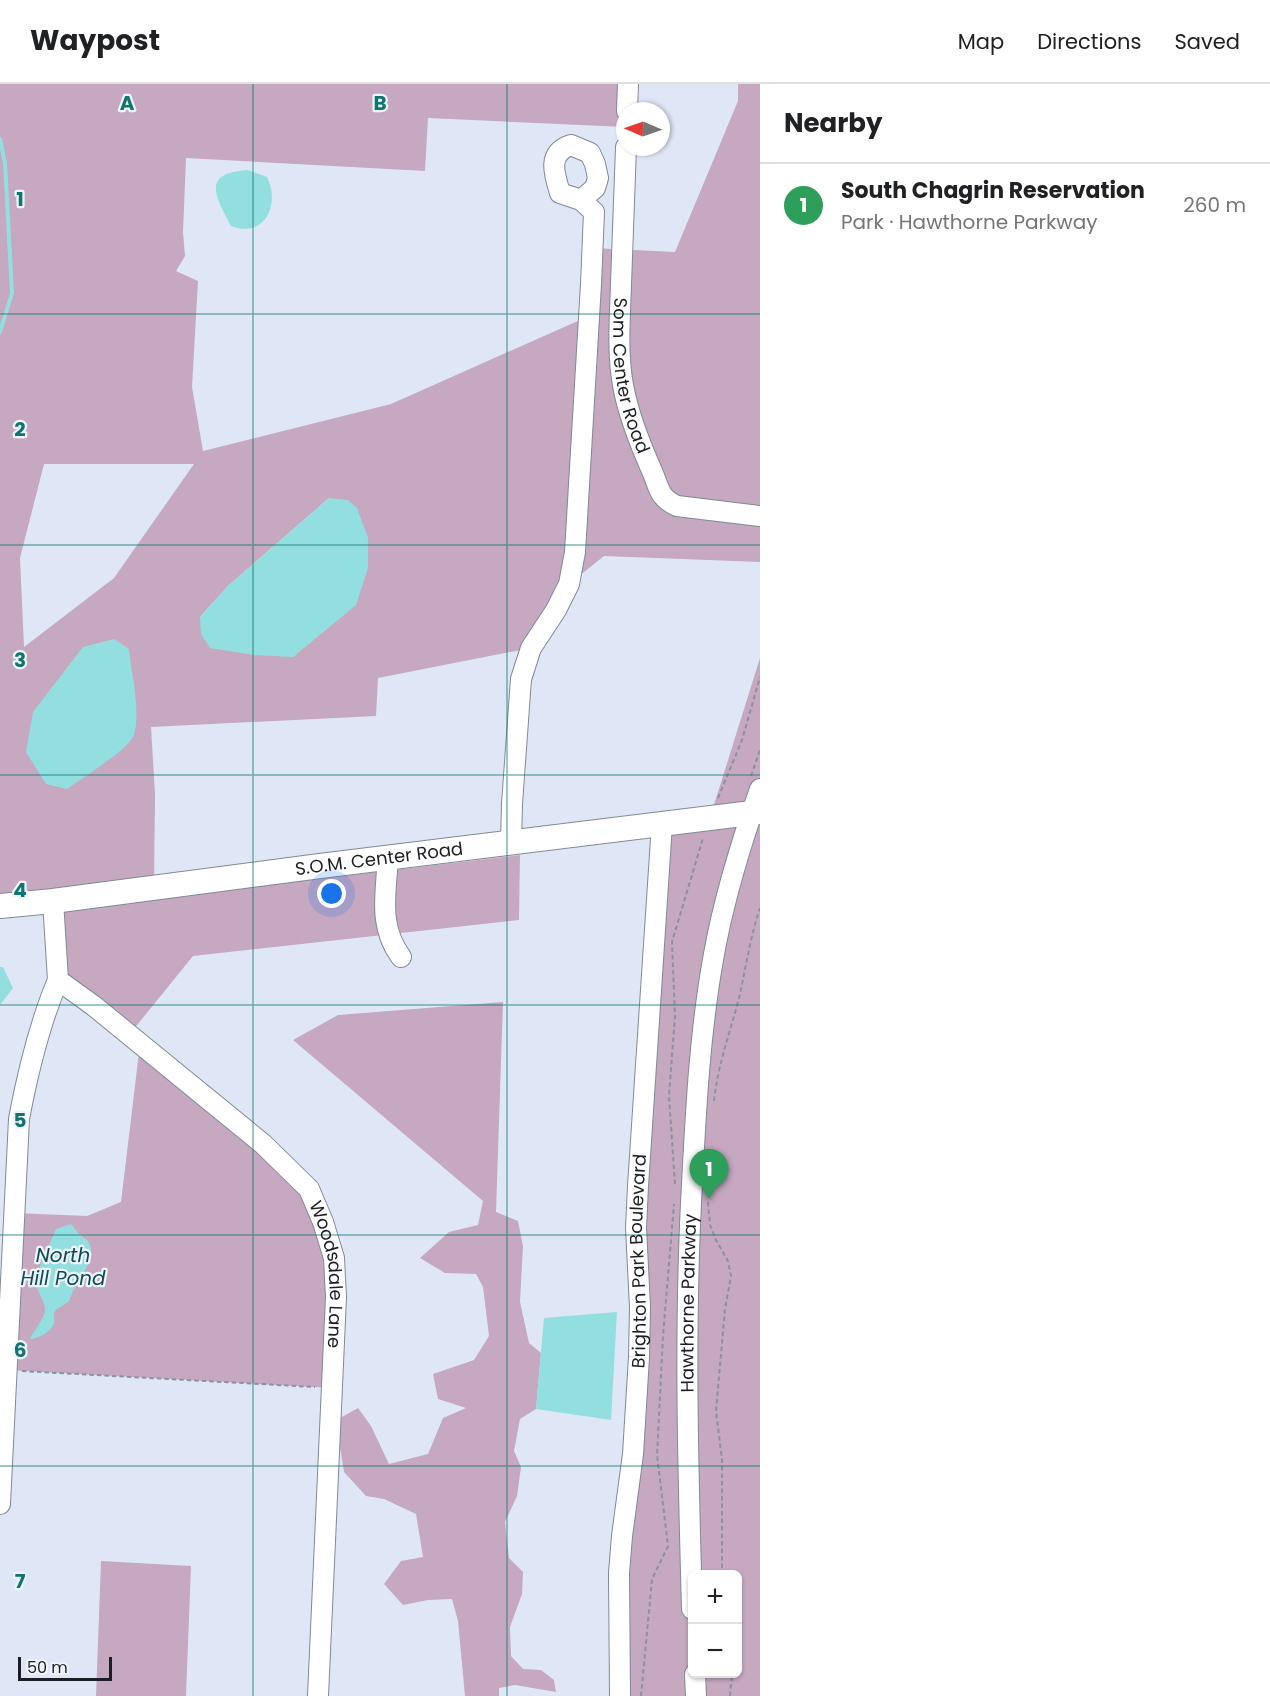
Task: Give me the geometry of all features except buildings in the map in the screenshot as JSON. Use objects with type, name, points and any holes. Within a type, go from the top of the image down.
[{"type":"main road","name":"S.O.M. Center Road","points":[[0,906],[756,812]]},
{"type":"street","points":[[627,102],[628,84]]},
{"type":"street","name":"Som Center Road","points":[[626,156],[621,363],[627,405],[642,452],[665,500],[677,506],[760,516]]},
{"type":"street","points":[[511,842],[521,678],[531,648],[556,610],[569,584],[575,552],[594,212],[581,200]]},
{"type":"street","name":"Hawthorne Parkway","points":[[692,1570],[687,1304],[698,1095],[707,999],[714,955],[734,868],[756,812],[756,784]]},
{"type":"street","name":"Brighton Park Boulevard","points":[[620,1696],[620,1563],[633,1454],[639,1358],[640,1307],[636,1228],[638,1186],[662,824]]},
{"type":"street","points":[[388,857],[386,913],[388,931],[392,944],[402,957]]},
{"type":"street","points":[[0,1504],[19,1119],[30,1062],[44,1014],[58,980],[53,901]]},
{"type":"street","name":"Woodsdale Lane","points":[[58,980],[94,1006],[263,1144],[309,1189],[323,1222],[334,1257],[336,1297],[318,1696]]},
{"type":"street","points":[[695,1678],[696,1696]]},
{"type":"path","points":[[756,784],[751,776],[760,750]]},
{"type":"path","points":[[714,1104],[723,1050],[739,997],[760,908]]},
{"type":"path","points":[[708,1197],[710,1225],[728,1261],[730,1276],[716,1411],[722,1460],[722,1570]]},
{"type":"path","points":[[7,1370],[332,1388]]},
{"type":"path","points":[[730,1696],[732,1678]]},
{"type":"shaded area","points":[[0,84],[628,84],[627,102],[616,102],[616,127],[428,118],[425,171],[186,158],[183,232],[185,256],[176,271],[198,281],[192,387],[203,451],[391,404],[589,316],[592,248],[675,252],[738,101],[738,84],[760,84],[760,562],[604,556],[569,584],[531,648],[378,678],[376,716],[151,727],[155,794],[154,888],[0,906]],"holes":[[[44,464],[194,464],[114,578],[24,647],[20,558]],[[329,498],[316,636],[293,657],[200,617],[229,585]]]},
{"type":"shaded area","points":[[760,658],[760,1696],[620,1696],[662,824],[713,808]]},
{"type":"shaded area","points":[[520,855],[519,920],[193,956],[129,1035],[58,980],[54,910]]},
{"type":"shaded area","points":[[503,1002],[496,1212],[518,1221],[523,1246],[520,1302],[529,1343],[541,1353],[536,1409],[520,1419],[514,1451],[521,1467],[517,1496],[505,1522],[509,1558],[523,1572],[522,1594],[510,1627],[511,1656],[523,1669],[541,1670],[554,1680],[556,1692],[515,1685],[499,1688],[499,1696],[465,1696],[458,1621],[452,1599],[428,1600],[403,1605],[384,1584],[401,1561],[423,1557],[416,1514],[384,1499],[366,1496],[344,1472],[339,1441],[340,1418],[358,1408],[371,1426],[389,1464],[428,1454],[443,1418],[466,1408],[438,1399],[433,1374],[474,1360],[489,1336],[483,1287],[476,1274],[445,1273],[420,1258],[449,1232],[478,1225],[483,1201],[293,1040],[338,1015]]},
{"type":"shaded area","points":[[140,1044],[263,1144],[323,1222],[332,1388],[7,1370],[15,1213],[87,1216],[121,1202]]},
{"type":"shaded area","points":[[101,1561],[191,1566],[186,1696],[96,1696]]},
{"type":"water","points":[[248,170],[267,177],[272,198],[267,217],[261,224],[243,229],[231,226],[220,205],[216,188],[223,176]]},
{"type":"water","points":[[329,498],[348,500],[357,508],[368,538],[368,568],[356,605],[293,657],[254,655],[210,648],[201,634],[200,617],[229,585]]},
{"type":"water","points":[[114,639],[129,649],[136,706],[133,737],[113,757],[67,789],[46,784],[26,752],[33,712],[83,647]]},
{"type":"water","points":[[0,967],[3,967],[13,988],[0,1005]]},
{"type":"water","name":"North Hill Pond","points":[[71,1224],[91,1247],[89,1262],[69,1301],[54,1313],[53,1326],[40,1336],[30,1339],[45,1310],[37,1287],[42,1262],[56,1229]]},
{"type":"water","points":[[617,1312],[611,1420],[536,1409],[544,1318]]},
{"type":"waterway","points":[[0,139],[5,163],[12,293],[0,332]]},
{"type":"place","name":"South Chagrin Reservation","points":[[709,1199]]}]
